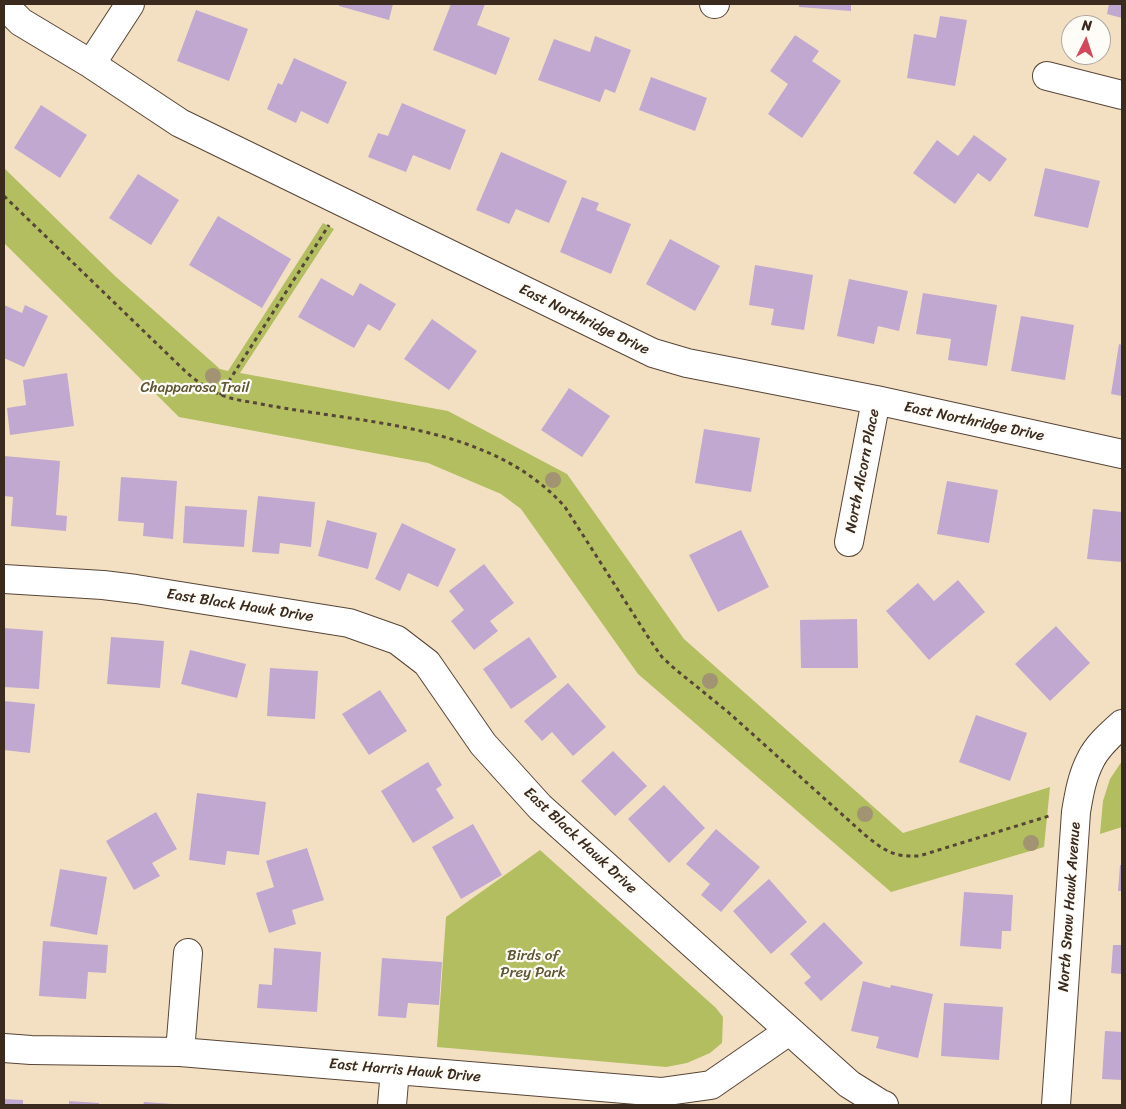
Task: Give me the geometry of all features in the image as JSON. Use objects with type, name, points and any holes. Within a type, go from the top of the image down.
[{"type":"street","points":[[91,64],[130,4]]},
{"type":"street","name":"East Northridge Drive","points":[[4,5],[21,22],[91,64],[180,123],[653,353],[687,363],[876,400],[1122,454]]},
{"type":"street","points":[[1047,76],[1122,95]]},
{"type":"street","name":"North Alcorn Place","points":[[849,542],[876,400]]},
{"type":"street","name":"East Black Hawk Drive","points":[[4,579],[103,585],[155,592],[349,623],[397,640],[427,664],[482,744],[540,807],[849,1084],[884,1105]]},
{"type":"street","name":"North Snow Hawk Avenue","points":[[1056,1105],[1078,803],[1081,785],[1091,758],[1108,737],[1122,724]]},
{"type":"street","points":[[180,1052],[188,953]]},
{"type":"street","name":"East Harris Hawk Drive","points":[[4,1048],[180,1052],[661,1092],[711,1085],[789,1031]]},
{"type":"street","points":[[392,1105],[395,1070]]},
{"type":"path","points":[[4,196],[185,371],[202,385],[220,395],[288,409],[427,432],[449,438],[487,452],[509,463],[554,494],[565,507],[662,657],[728,712],[851,823],[882,848],[894,854],[919,856],[1051,816]]},
{"type":"path","points":[[220,395],[331,222]]},
{"type":"green space","name":"Chapparosa Trail","points":[[4,168],[115,276],[220,369],[228,371],[323,223],[334,229],[240,373],[448,411],[567,474],[684,639],[903,833],[1050,787],[1044,847],[891,892],[638,674],[521,509],[501,494],[428,463],[179,417],[4,243]]},
{"type":"green space","points":[[1122,761],[1122,827],[1100,834],[1103,801],[1110,779]]},
{"type":"green space","name":"Birds of Prey Park","points":[[540,850],[716,1008],[723,1017],[722,1043],[710,1053],[687,1063],[666,1067],[437,1047],[446,917]]},
{"type":"building","points":[[339,4],[393,4],[389,20],[339,6]]},
{"type":"building","points":[[451,4],[485,4],[477,25],[510,38],[496,75],[433,50]]},
{"type":"building","points":[[799,4],[851,4],[851,11],[799,7]]},
{"type":"building","points":[[1109,4],[1122,4],[1122,18],[1107,14]]},
{"type":"building","points":[[196,10],[248,29],[229,81],[177,61]]},
{"type":"building","points":[[940,16],[967,20],[955,86],[907,78],[914,34],[936,38]]},
{"type":"building","points":[[795,35],[819,51],[812,61],[841,81],[802,138],[768,114],[788,84],[770,71]]},
{"type":"building","points":[[595,36],[631,50],[615,93],[605,89],[600,102],[538,80],[554,39],[590,52]]},
{"type":"building","points":[[294,58],[347,82],[328,124],[301,111],[296,123],[267,109],[278,83],[282,85]]},
{"type":"building","points":[[651,77],[707,98],[695,131],[639,110]]},
{"type":"building","points":[[402,103],[466,130],[450,170],[413,155],[406,172],[368,157],[378,133],[388,136]]},
{"type":"building","points":[[41,105],[87,135],[60,178],[14,148]]},
{"type":"building","points":[[974,135],[1007,159],[990,182],[978,173],[955,204],[913,173],[937,140],[958,156]]},
{"type":"building","points":[[501,152],[567,181],[549,223],[516,209],[509,224],[476,210]]},
{"type":"building","points":[[1045,168],[1100,181],[1088,228],[1034,216]]},
{"type":"building","points":[[138,174],[179,200],[151,245],[109,218]]},
{"type":"building","points":[[582,197],[599,203],[596,210],[631,224],[611,274],[560,252]]},
{"type":"building","points":[[218,216],[291,259],[262,308],[189,265]]},
{"type":"building","points":[[670,239],[720,266],[695,311],[646,284]]},
{"type":"building","points":[[755,265],[813,275],[804,330],[771,325],[774,309],[749,305]]},
{"type":"building","points":[[321,278],[353,296],[360,283],[396,304],[380,331],[368,324],[354,348],[298,317]]},
{"type":"building","points":[[849,279],[908,291],[899,331],[878,326],[874,344],[837,336]]},
{"type":"building","points":[[923,293],[997,305],[987,366],[948,360],[951,339],[916,334]]},
{"type":"building","points":[[4,305],[22,313],[25,305],[48,316],[24,367],[4,358]]},
{"type":"building","points":[[1021,316],[1074,325],[1065,380],[1011,371]]},
{"type":"building","points":[[432,319],[477,351],[449,390],[404,359]]},
{"type":"building","points":[[1119,344],[1122,345],[1122,396],[1111,394]]},
{"type":"building","points":[[67,373],[74,426],[10,435],[7,408],[26,405],[23,380]]},
{"type":"building","points":[[569,388],[610,416],[582,457],[541,430]]},
{"type":"building","points":[[704,429],[760,438],[751,492],[695,483]]},
{"type":"building","points":[[4,456],[60,461],[56,515],[67,516],[66,531],[11,526],[13,497],[4,496]]},
{"type":"building","points":[[121,477],[177,481],[173,539],[143,536],[144,523],[118,521]]},
{"type":"building","points":[[947,481],[998,490],[989,543],[937,534]]},
{"type":"building","points":[[258,496],[315,502],[311,547],[280,543],[279,554],[252,552]]},
{"type":"building","points":[[185,506],[247,510],[244,547],[183,543]]},
{"type":"building","points":[[1093,509],[1122,512],[1122,562],[1087,559]]},
{"type":"building","points":[[327,520],[377,533],[368,569],[318,556]]},
{"type":"building","points":[[402,523],[456,549],[438,587],[408,573],[400,591],[375,579]]},
{"type":"building","points":[[741,530],[769,587],[718,612],[689,555]]},
{"type":"building","points":[[484,564],[514,603],[490,621],[498,631],[474,650],[451,621],[464,610],[449,591]]},
{"type":"building","points":[[958,580],[985,612],[929,660],[886,611],[918,583],[934,601]]},
{"type":"building","points":[[857,619],[858,668],[801,668],[800,620]]},
{"type":"building","points":[[1056,626],[1090,663],[1050,701],[1015,664]]},
{"type":"building","points":[[4,628],[43,631],[39,689],[4,687]]},
{"type":"building","points":[[111,637],[164,641],[160,688],[107,684]]},
{"type":"building","points":[[529,637],[557,677],[511,709],[483,669]]},
{"type":"building","points":[[190,650],[246,664],[237,698],[181,684]]},
{"type":"building","points":[[270,668],[318,671],[315,719],[267,716]]},
{"type":"building","points":[[568,683],[606,727],[573,756],[552,732],[542,741],[524,721]]},
{"type":"building","points":[[380,690],[407,731],[369,755],[342,714]]},
{"type":"building","points":[[4,701],[35,704],[30,753],[4,750]]},
{"type":"building","points":[[976,715],[1027,733],[1010,781],[959,762]]},
{"type":"building","points":[[613,751],[647,786],[615,816],[581,781]]},
{"type":"building","points":[[428,762],[442,785],[436,789],[454,818],[413,843],[381,791]]},
{"type":"building","points":[[664,785],[705,828],[669,863],[628,819]]},
{"type":"building","points":[[197,793],[266,802],[259,855],[227,851],[225,865],[189,860]]},
{"type":"building","points":[[156,812],[177,849],[152,863],[160,876],[134,890],[106,841]]},
{"type":"building","points":[[473,824],[502,875],[461,899],[432,847]]},
{"type":"building","points":[[716,829],[760,867],[721,912],[701,895],[710,884],[686,864]]},
{"type":"building","points":[[307,848],[324,900],[292,910],[296,924],[269,933],[256,893],[274,887],[266,861]]},
{"type":"building","points":[[1120,865],[1122,865],[1122,891],[1118,891]]},
{"type":"building","points":[[60,869],[107,877],[97,935],[50,926]]},
{"type":"building","points":[[769,879],[807,922],[771,954],[733,911]]},
{"type":"building","points":[[964,892],[1013,895],[1011,931],[1002,931],[1001,949],[960,946]]},
{"type":"building","points":[[824,922],[863,963],[821,1001],[804,983],[811,977],[790,954]]},
{"type":"building","points":[[43,941],[108,945],[106,973],[88,972],[86,999],[39,996]]},
{"type":"building","points":[[1113,945],[1122,945],[1122,974],[1111,973]]},
{"type":"building","points":[[274,948],[321,952],[317,1012],[257,1008],[259,984],[272,985]]},
{"type":"building","points":[[382,958],[442,962],[439,1005],[408,1003],[406,1018],[378,1016]]},
{"type":"building","points":[[863,981],[890,988],[891,985],[933,994],[918,1058],[876,1048],[879,1037],[851,1031]]},
{"type":"building","points":[[944,1003],[1003,1007],[999,1060],[941,1056]]},
{"type":"building","points":[[1105,1031],[1122,1032],[1122,1080],[1102,1079]]},
{"type":"building","points":[[4,1099],[23,1100],[23,1105],[4,1105]]},
{"type":"building","points":[[69,1101],[99,1103],[99,1105],[69,1105]]},
{"type":"building","points":[[144,1102],[173,1104],[173,1105],[143,1105]]}]
